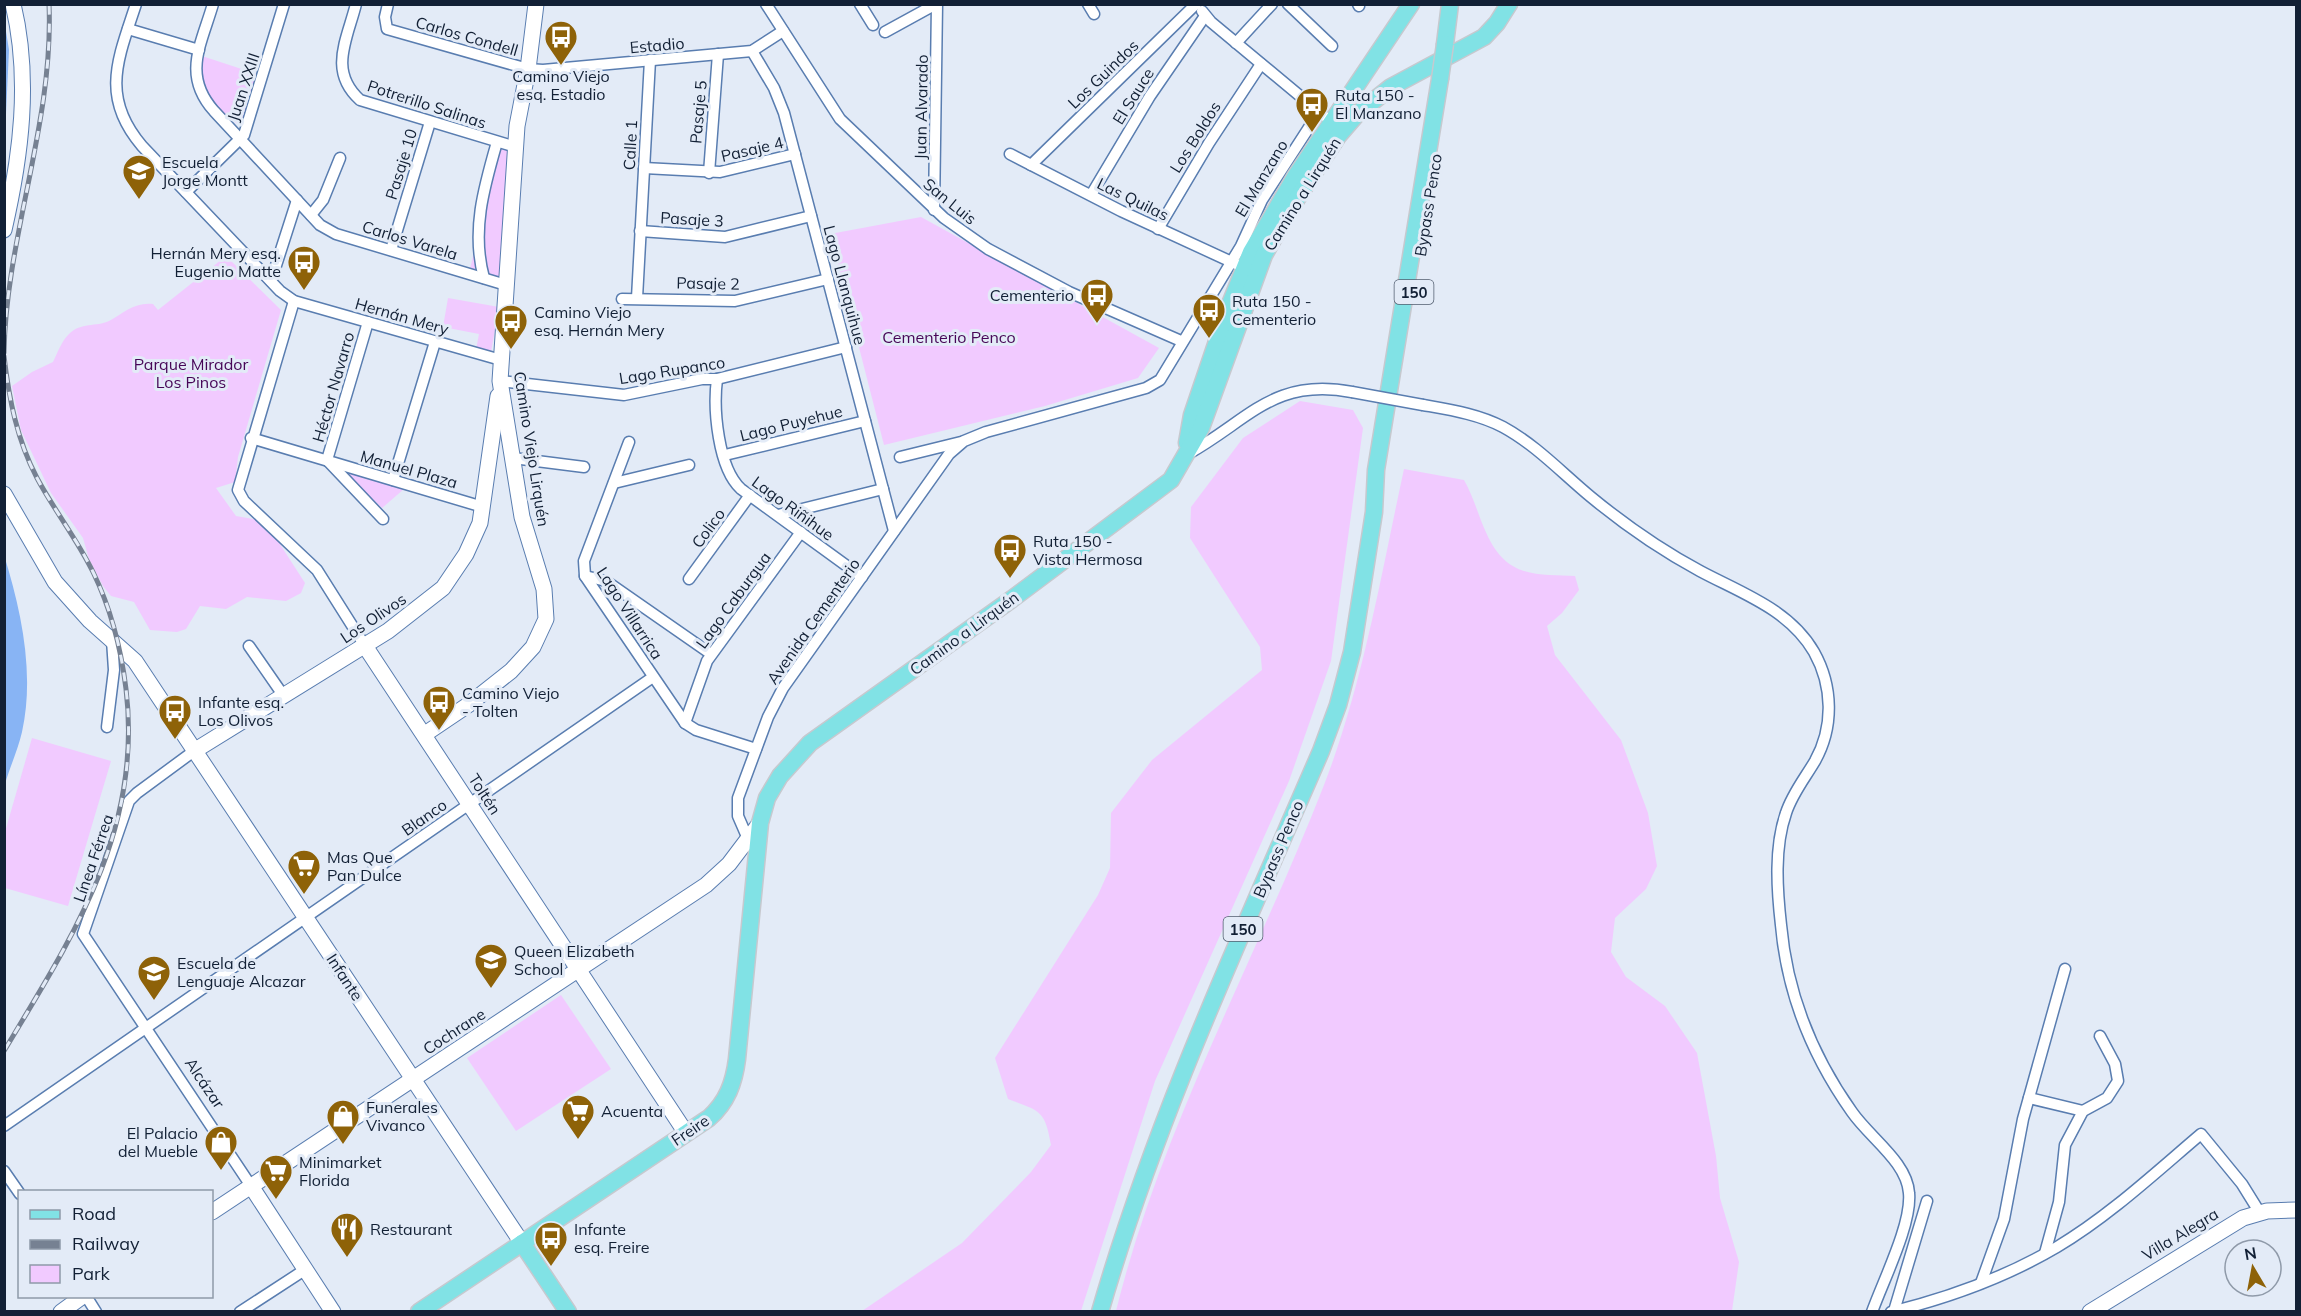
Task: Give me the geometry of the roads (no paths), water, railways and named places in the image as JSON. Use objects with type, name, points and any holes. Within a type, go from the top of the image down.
[{"type":"main road","name":"Camino a Lirquén","points":[[1185,456],[1192,415],[1237,264],[1268,220],[1326,117],[1411,4]]},
{"type":"main road","name":"Bypass Penco","points":[[1100,1311],[1125,1227],[1163,1119],[1338,705],[1352,652],[1374,512],[1383,479],[1445,75],[1450,4]]},
{"type":"main road","name":"Bypass Penco","points":[[1449,43],[1459,4]]},
{"type":"main road","name":"Camino a Lirquén","points":[[760,823],[767,798],[776,782],[788,764],[810,743],[1145,501],[1170,480],[1209,410],[1264,255],[1292,206],[1338,136],[1357,114],[1390,87],[1484,37],[1497,23],[1509,4]]},
{"type":"main road","name":"Freire","points":[[419,1311],[686,1133],[715,1112],[725,1099],[734,1081],[760,823]]},
{"type":"main road","name":"Infante","points":[[522,1244],[568,1311]]},
{"type":"street","points":[[4,230],[18,164],[22,123],[20,58],[13,4]]},
{"type":"street","points":[[136,4],[115,75],[116,94],[121,115],[136,138],[186,192],[271,281],[294,301],[251,438]]},
{"type":"street","name":"Carlos Varela","points":[[213,4],[199,50],[195,74],[202,95],[311,215],[336,234],[506,285]]},
{"type":"street","name":"Juan XXIII","points":[[186,192],[241,140],[284,4]]},
{"type":"street","name":"Potrerillo Salinas","points":[[356,4],[341,73],[360,100],[516,147]]},
{"type":"street","name":"Carlos Condell","points":[[388,4],[385,17],[387,29],[528,69]]},
{"type":"street","name":"Camino Viejo Lirquén","points":[[425,734],[468,705],[511,671],[533,647],[544,627],[546,612],[544,589],[522,517],[500,381],[520,102],[528,69],[536,4]]},
{"type":"street","name":"San Luis","points":[[766,4],[840,119],[934,210],[962,232],[1010,261],[1121,317],[1181,341]]},
{"type":"street","points":[[861,4],[873,25]]},
{"type":"street","points":[[885,32],[937,4]]},
{"type":"street","name":"Juan Alvarado","points":[[934,210],[937,4]]},
{"type":"street","points":[[1197,4],[1205,16],[1326,117]]},
{"type":"street","name":"Los Guindos","points":[[1031,165],[1197,4]]},
{"type":"street","points":[[1236,42],[1272,4]]},
{"type":"street","points":[[1288,4],[1332,46]]},
{"type":"street","name":"El Sauce","points":[[1091,195],[1150,96],[1205,16]]},
{"type":"street","points":[[128,29],[199,50]]},
{"type":"street","name":"Estadio","points":[[528,69],[752,51],[783,31]]},
{"type":"street","name":"Lago Llanquihue","points":[[752,51],[778,96],[894,531]]},
{"type":"street","name":"Pasaje 5","points":[[709,173],[718,54]]},
{"type":"street","name":"Calle 1","points":[[637,298],[650,60]]},
{"type":"street","name":"Los Boldos","points":[[1158,229],[1209,143],[1261,64]]},
{"type":"street","name":"Pasaje 10","points":[[391,250],[430,122]]},
{"type":"street","points":[[484,278],[478,249],[480,209],[497,142]]},
{"type":"street","name":"Pasaje 4","points":[[644,168],[709,173],[730,171],[795,154]]},
{"type":"street","name":"Las Quilas","points":[[1010,154],[1158,229],[1237,264]]},
{"type":"street","points":[[311,215],[323,200],[340,158]]},
{"type":"street","points":[[271,281],[297,200]]},
{"type":"street","name":"Pasaje 3","points":[[640,231],[725,237],[811,216]]},
{"type":"street","name":"Avenida Cementerio","points":[[900,457],[964,441],[1053,412],[1151,386],[1163,376],[1181,341],[1237,264]]},
{"type":"street","name":"Pasaje 2","points":[[622,298],[735,301],[828,279]]},
{"type":"street","name":"Hernán Mery","points":[[294,301],[501,360]]},
{"type":"street","name":"Héctor Navarro","points":[[327,460],[368,322]]},
{"type":"street","points":[[393,480],[435,342]]},
{"type":"street","name":"Lago Rupanco","points":[[500,381],[624,394],[702,379],[717,379],[846,347]]},
{"type":"street","name":"Lago Riñihue","points":[[717,379],[716,414],[732,479],[750,495],[862,577]]},
{"type":"street","name":"Los Olivos","points":[[137,793],[194,751],[365,646],[412,614],[443,588],[472,544],[483,507],[500,381]]},
{"type":"street","points":[[1185,456],[1274,398],[1308,389],[1352,392],[1477,416],[1525,441],[1632,529],[1675,557],[1758,600],[1785,618],[1801,633],[1818,661],[1827,689],[1828,722],[1819,753],[1791,801],[1783,822],[1779,865],[1781,925],[1793,992],[1817,1052],[1852,1112],[1872,1138],[1900,1166],[1909,1186],[1910,1203],[1906,1220],[1872,1311]]},
{"type":"street","name":"Lago Puyehue","points":[[725,455],[865,421]]},
{"type":"street","name":"Manuel Plaza","points":[[251,438],[483,507]]},
{"type":"street","name":"Toltén","points":[[251,438],[238,490],[244,501],[317,570],[686,1133]]},
{"type":"street","name":"Avenida Cementerio","points":[[748,839],[738,816],[737,807],[756,749],[783,688],[949,454],[964,441]]},
{"type":"street","name":"Lago Villarrica","points":[[629,442],[584,561],[585,576],[685,723]]},
{"type":"street","points":[[492,450],[503,446],[512,454],[584,467]]},
{"type":"street","name":"Manuel Plaza","points":[[327,460],[382,519]]},
{"type":"street","points":[[614,483],[689,465]]},
{"type":"street","points":[[778,515],[883,489]]},
{"type":"street","name":"Infante","points":[[4,494],[55,582],[77,607],[135,661],[522,1244]]},
{"type":"street","name":"Colico","points":[[690,579],[750,495]]},
{"type":"street","name":"Lago Caburgua","points":[[685,723],[704,666],[711,654],[801,532]]},
{"type":"street","points":[[585,576],[606,581],[711,654]]},
{"type":"street","points":[[108,727],[115,642]]},
{"type":"street","points":[[249,646],[283,695]]},
{"type":"street","name":"Blanco","points":[[4,1125],[653,677]]},
{"type":"street","points":[[685,723],[696,730],[756,749]]},
{"type":"street","name":"Línea Férrea","points":[[84,936],[87,921],[109,864],[126,809],[137,793]]},
{"type":"street","name":"Cochrane","points":[[213,1211],[714,879],[760,823]]},
{"type":"street","name":"Alcázar","points":[[84,936],[333,1311]]},
{"type":"street","points":[[1981,1283],[2004,1219],[2029,1098],[2065,969]]},
{"type":"street","points":[[2044,1253],[2059,1202],[2065,1145],[2083,1111],[2107,1098],[2118,1081],[2115,1064],[2100,1036]]},
{"type":"street","points":[[2029,1098],[2083,1111]]},
{"type":"street","points":[[1892,1311],[1923,1304],[1981,1283],[2044,1253],[2120,1203],[2201,1134],[2242,1184],[2260,1213]]},
{"type":"street","points":[[4,1171],[18,1191]]},
{"type":"street","points":[[1892,1311],[1927,1201]]},
{"type":"street","name":"Villa Alegra","points":[[2090,1311],[2195,1245],[2244,1218],[2260,1213],[2296,1210]]},
{"type":"street","points":[[240,1311],[306,1269]]},
{"type":"street","points":[[61,1311],[82,1298]]},
{"type":"street","points":[[86,1298],[96,1311]]},
{"type":"water","points":[[4,25],[9,50],[5,135]]},
{"type":"water","points":[[4,555],[21,620],[27,687],[22,732],[5,784]]},
{"type":"railway","points":[[4,353],[13,265],[44,92],[49,48],[49,4]]},
{"type":"railway","points":[[4,356],[15,419],[30,464],[87,560],[110,614],[124,674],[128,740],[124,789],[113,835],[97,880],[55,966],[4,1051]]},
{"type":"place","name":"Camino Viejo esq. Estadio","points":[[561,66]]},
{"type":"place","name":"Ruta 150 - El Manzano","points":[[1312,133]]},
{"type":"place","name":"Escuela Jorge Montt","points":[[139,200]]},
{"type":"place","name":"Hernán Mery esq. Eugenio Matte","points":[[304,291]]},
{"type":"place","name":"Cementerio","points":[[1097,324]]},
{"type":"place","name":"Ruta 150 - Cementerio","points":[[1209,339]]},
{"type":"place","name":"Camino Viejo esq. Hernán Mery","points":[[511,350]]},
{"type":"place","name":"Ruta 150 - Vista Hermosa","points":[[1010,579]]},
{"type":"place","name":"Camino Viejo - Tolten","points":[[439,731]]},
{"type":"place","name":"Infante esq. Los Olivos","points":[[175,740]]},
{"type":"place","name":"Mas Que Pan Dulce","points":[[304,895]]},
{"type":"place","name":"Queen Elizabeth School","points":[[491,989]]},
{"type":"place","name":"Escuela de Lenguaje Alcazar","points":[[154,1001]]},
{"type":"place","name":"Acuenta","points":[[578,1140]]},
{"type":"place","name":"Funerales Vivanco","points":[[343,1145]]},
{"type":"place","name":"El Palacio del Mueble","points":[[221,1171]]},
{"type":"place","name":"Minimarket Florida","points":[[276,1200]]},
{"type":"place","name":"Restaurant","points":[[347,1258]]},
{"type":"place","name":"Infante esq. Freire","points":[[551,1267]]},
{"type":"park label","name":"Cementerio Penco","points":[[949,337]]},
{"type":"park label","name":"Parque Mirador Los Pinos","points":[[191,373]]}]
